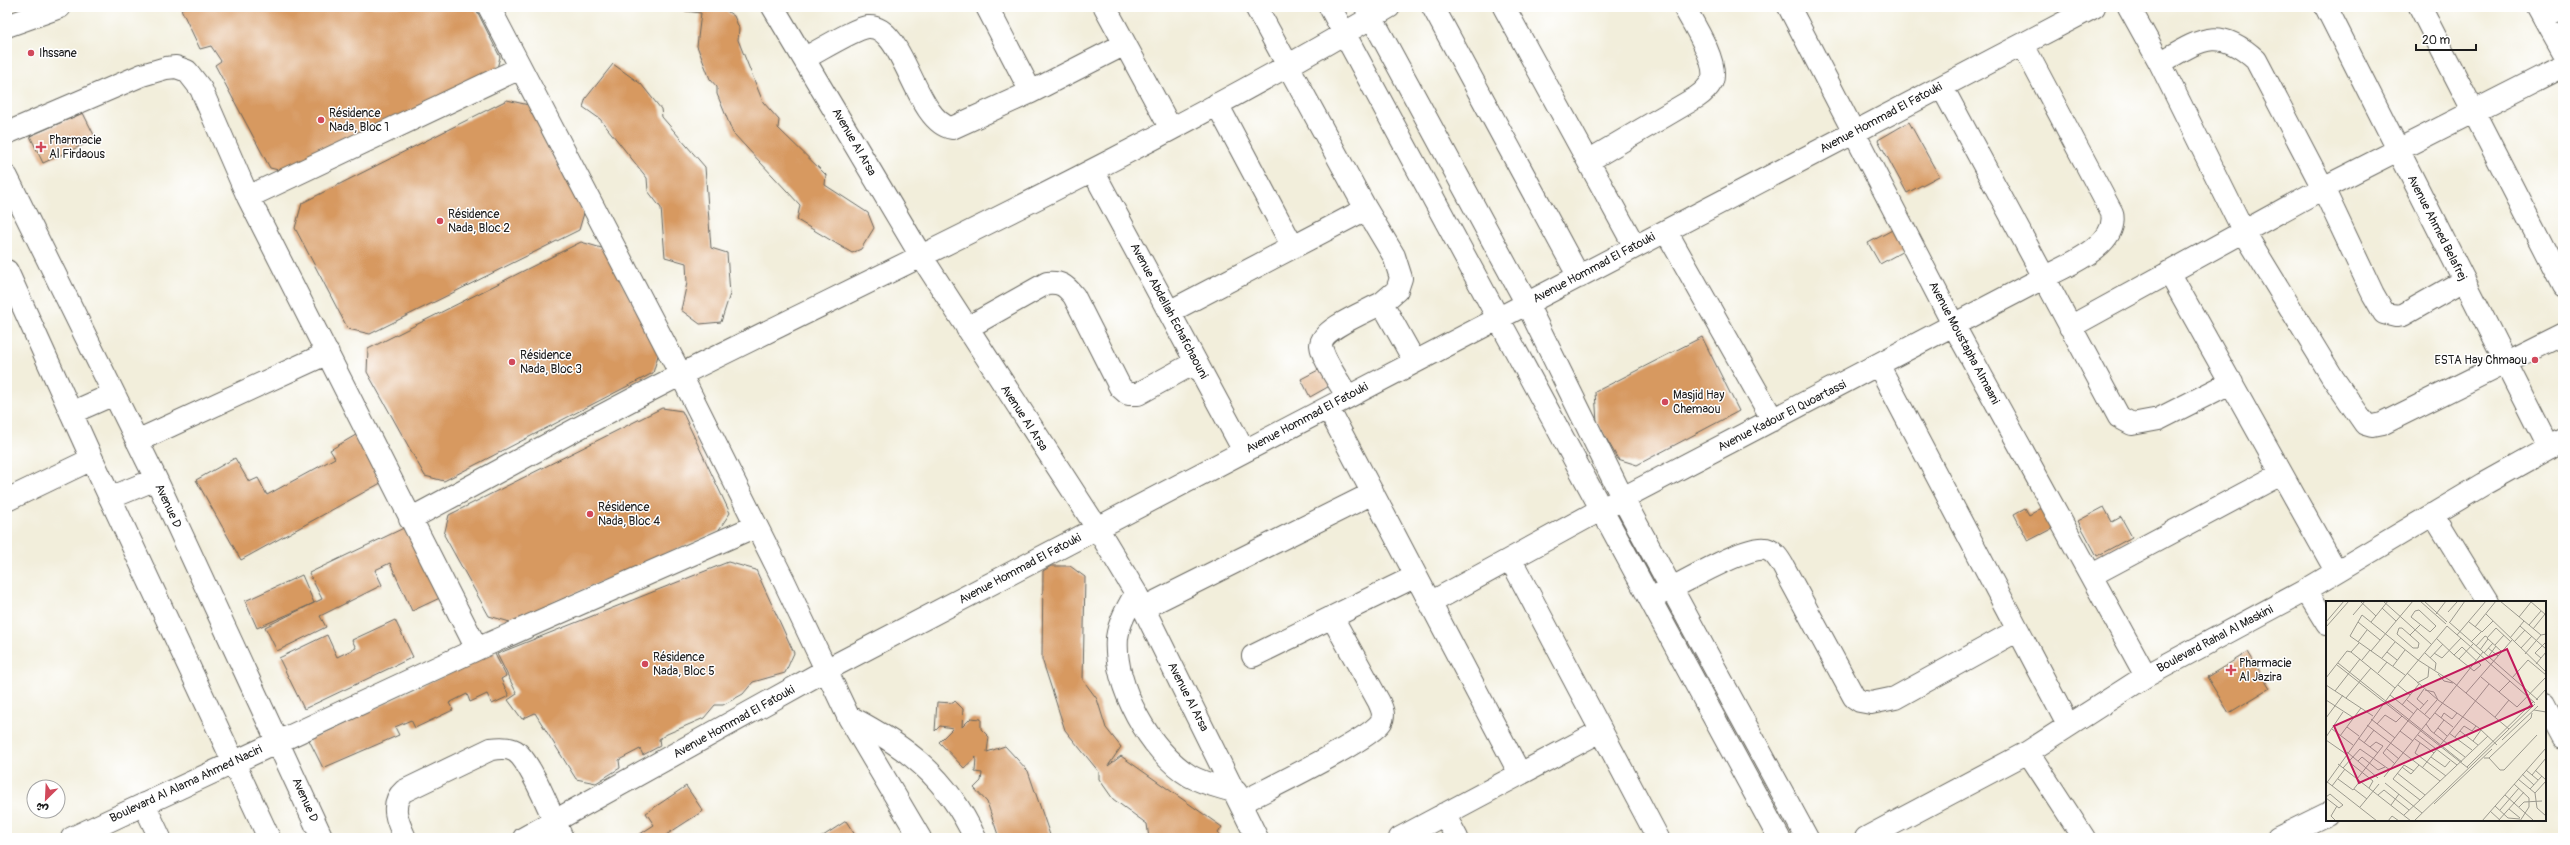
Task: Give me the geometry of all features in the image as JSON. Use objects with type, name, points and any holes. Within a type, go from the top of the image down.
[{"type":"street","points":[[7,26],[60,7]]},
{"type":"street","points":[[490,7],[520,68],[681,375],[848,716],[920,838]]},
{"type":"street","name":"Avenue Al Arsa","points":[[773,7],[805,58],[921,256],[966,328],[1097,528],[1140,601],[1239,798],[1257,838]]},
{"type":"street","points":[[987,7],[1032,92]]},
{"type":"street","points":[[1106,7],[1171,129]]},
{"type":"street","points":[[1256,7],[1366,209],[1394,256],[1401,278],[1397,290],[1382,303],[1328,332],[1322,340],[1322,351],[1348,397]]},
{"type":"street","points":[[1330,7],[1602,509],[1778,838]]},
{"type":"street","points":[[1433,7],[1579,276]]},
{"type":"street","points":[[1504,7],[1635,247]]},
{"type":"street","points":[[1588,161],[1697,97],[1705,91],[1712,80],[1711,62],[1684,7]]},
{"type":"street","name":"Avenue Moustapha Almaani","points":[[1789,7],[1954,326],[2092,575],[2146,676]]},
{"type":"street","name":"Avenue Hommad El Fatouki","points":[[524,838],[559,830],[826,670],[2094,7]]},
{"type":"street","points":[[2128,7],[2160,63],[2244,232],[2333,378],[2359,418],[2368,426],[2382,424],[2563,334]]},
{"type":"street","name":"Avenue Ahmed Belafrej","points":[[2326,7],[2504,364],[2556,444]]},
{"type":"street","points":[[2420,7],[2563,286]]},
{"type":"street","points":[[2563,7],[2541,12],[2563,52]]},
{"type":"street","points":[[410,519],[681,375],[1093,171],[1288,66],[1344,34],[1376,10],[1527,304],[1623,499],[1673,588],[1806,838]]},
{"type":"street","points":[[805,58],[853,32],[867,26],[874,27],[881,31],[896,48],[933,118],[943,126],[952,128],[967,123],[1032,92],[1125,44]]},
{"type":"street","points":[[2160,63],[2192,44],[2209,39],[2227,39],[2244,49],[2256,60],[2265,73],[2323,188],[2373,294],[2384,313],[2396,316],[2403,315],[2463,281]]},
{"type":"street","name":"Avenue Kadour El Quoartassi","points":[[1430,603],[1602,509],[1954,326],[2043,278],[2101,243],[2110,233],[2114,223],[2112,213],[2022,45]]},
{"type":"street","points":[[2070,327],[2323,188],[2563,66]]},
{"type":"street","points":[[7,133],[142,74],[176,67],[187,71],[201,89],[248,197],[477,649]]},
{"type":"street","points":[[248,197],[520,68]]},
{"type":"street","points":[[1942,87],[2043,278],[2119,417],[2132,424],[2159,419],[2232,382]]},
{"type":"street","points":[[1217,104],[1293,247]]},
{"type":"street","name":"Avenue Abdellah Echafchaouni","points":[[1093,171],[1244,451]]},
{"type":"street","name":"Avenue D","points":[[7,177],[156,479],[322,838]]},
{"type":"street","points":[[1169,312],[1366,209]]},
{"type":"street","points":[[1666,231],[1773,420]]},
{"type":"street","points":[[7,271],[92,460],[269,838]]},
{"type":"street","points":[[2169,272],[2232,382],[2281,474],[2336,571]]},
{"type":"street","points":[[966,328],[1046,283],[1059,282],[1066,286],[1074,296],[1120,387],[1128,394],[1138,394],[1196,362]]},
{"type":"street","points":[[1382,303],[1415,362]]},
{"type":"street","points":[[137,441],[328,353]]},
{"type":"street","points":[[1878,366],[2068,725]]},
{"type":"street","points":[[71,413],[114,394]]},
{"type":"street","points":[[1328,408],[1520,774]]},
{"type":"street","name":"Boulevard Rahal Al Maskini","points":[[1866,838],[2028,752],[2146,676],[2306,590],[2433,514],[2556,444]]},
{"type":"street","points":[[7,500],[92,460]]},
{"type":"street","points":[[2092,575],[2281,474]]},
{"type":"street","points":[[110,498],[156,479]]},
{"type":"street","points":[[1332,617],[1379,702],[1383,714],[1381,722],[1363,737],[1239,798],[1180,769],[1156,744],[1141,721],[1123,684],[1117,654],[1120,625],[1140,601],[1373,493]]},
{"type":"street","points":[[2433,514],[2486,601]]},
{"type":"street","name":"Boulevard Al Alama Ahmed Naciri","points":[[72,838],[278,740],[477,649],[756,526]]},
{"type":"street","points":[[1650,599],[1741,554],[1766,549],[1773,552],[1783,566],[1854,697],[1860,701],[1871,703],[1886,702],[1908,693],[2018,630]]},
{"type":"street","points":[[1511,560],[1658,838]]},
{"type":"street","points":[[1253,656],[1416,576]]},
{"type":"street","points":[[2306,590],[2326,622]]},
{"type":"street","points":[[2546,706],[2563,738]]},
{"type":"street","points":[[848,716],[899,745],[928,768],[955,803],[975,838]]},
{"type":"street","points":[[1400,838],[1602,731]]},
{"type":"street","points":[[405,838],[396,814],[400,795],[419,782],[490,749],[497,748],[513,750],[525,760],[559,830]]},
{"type":"street","points":[[2028,752],[2084,838]]},
{"type":"street","points":[[144,804],[160,838]]},
{"type":"street","points":[[1444,814],[1457,838]]},
{"type":"street","points":[[2278,838],[2326,814]]},
{"type":"building","name":"Résidence Nada, Bloc 1","points":[[185,7],[475,7],[500,57],[496,72],[291,173],[270,168],[215,65],[221,61],[211,46],[200,49],[181,9]]},
{"type":"building","points":[[683,7],[721,7],[734,16],[739,28],[738,40],[763,102],[779,120],[778,128],[826,175],[825,185],[868,213],[874,228],[861,249],[852,253],[797,220],[800,205],[733,133],[717,94],[717,87],[710,79],[697,46],[701,13],[685,11]]},
{"type":"building","points":[[613,64],[641,84],[661,109],[662,117],[705,167],[711,248],[727,253],[730,294],[721,322],[700,324],[681,310],[687,283],[686,263],[665,257],[661,208],[648,191],[647,178],[600,119],[583,107],[586,98]]},
{"type":"building","name":"Résidence Nada, Bloc 2","points":[[507,100],[533,106],[584,213],[579,230],[370,334],[348,329],[295,228],[302,203]]},
{"type":"building","points":[[83,113],[96,139],[43,163],[30,136]]},
{"type":"building","points":[[1909,122],[1939,176],[1907,193],[1878,140]]},
{"type":"building","points":[[1896,228],[1907,249],[1880,264],[1868,243]]},
{"type":"building","name":"Résidence Nada, Bloc 3","points":[[581,242],[605,249],[659,352],[653,373],[444,481],[425,476],[367,372],[368,349]]},
{"type":"building","name":"Masjid Hay Chemaou","points":[[1702,337],[1739,411],[1637,465],[1618,459],[1597,422],[1595,392]]},
{"type":"building","points":[[1326,366],[1335,383],[1310,397],[1301,379]]},
{"type":"building","name":"Résidence Nada, Bloc 4","points":[[662,408],[682,411],[730,513],[718,531],[510,622],[489,616],[444,535],[449,515]]},
{"type":"building","points":[[361,432],[388,479],[241,560],[196,480],[235,458],[249,482],[258,478],[267,495],[335,458],[330,450]]},
{"type":"building","points":[[2104,507],[2112,522],[2121,517],[2132,537],[2097,556],[2078,521]]},
{"type":"building","points":[[2025,508],[2029,515],[2042,508],[2053,528],[2028,541],[2014,514]]},
{"type":"building","points":[[408,526],[444,596],[412,611],[390,563],[375,570],[382,585],[320,616],[326,627],[277,651],[265,627],[322,599],[309,573]]},
{"type":"building","name":"Résidence Nada, Bloc 5","points":[[728,562],[756,570],[794,653],[785,673],[753,682],[743,694],[723,705],[715,705],[704,718],[659,739],[660,746],[643,755],[640,749],[619,760],[620,768],[596,783],[576,779],[535,713],[522,719],[508,700],[517,694],[497,654]]},
{"type":"building","points":[[1051,566],[1070,566],[1085,577],[1083,680],[1097,699],[1106,728],[1121,747],[1108,766],[1121,756],[1222,827],[1218,833],[1222,838],[1171,838],[1168,835],[1149,838],[1147,824],[1113,799],[1099,779],[1099,772],[1065,730],[1042,659],[1043,571]]},
{"type":"building","points":[[302,575],[314,603],[257,628],[245,601]]},
{"type":"building","points":[[395,620],[413,657],[304,709],[279,658],[327,635],[337,657],[356,648],[352,640]]},
{"type":"building","points":[[494,652],[506,676],[501,679],[509,696],[492,704],[487,694],[470,702],[467,694],[449,703],[453,710],[415,728],[411,720],[395,727],[399,735],[323,768],[309,740]]},
{"type":"building","points":[[2248,652],[2270,688],[2229,713],[2207,677]]},
{"type":"building","points":[[955,701],[963,709],[962,727],[971,718],[981,719],[981,729],[989,737],[987,752],[1005,746],[1028,771],[1051,838],[999,838],[987,802],[974,788],[981,781],[982,773],[975,772],[976,757],[964,768],[939,742],[953,728],[940,726],[935,731],[937,702],[953,703]]},
{"type":"building","points":[[686,786],[703,811],[666,835],[668,838],[634,838],[654,825],[646,813]]},
{"type":"building","points":[[846,821],[857,838],[820,838]]},
{"type":"place","name":"Ihssane","points":[[31,53]]},
{"type":"place","name":"Résidence Nada, Bloc 1","points":[[321,120]]},
{"type":"place","name":"Pharmacie Al Firdaous","points":[[41,147]]},
{"type":"place","name":"Résidence Nada, Bloc 2","points":[[440,221]]},
{"type":"place","name":"ESTA Hay Chmaou","points":[[2535,360]]},
{"type":"place","name":"Résidence Nada, Bloc 3","points":[[512,362]]},
{"type":"place","name":"Masjid Hay Chemaou","points":[[1665,402]]},
{"type":"place","name":"Résidence Nada, Bloc 4","points":[[590,514]]},
{"type":"place","name":"Résidence Nada, Bloc 5","points":[[645,664]]},
{"type":"place","name":"Pharmacie Al Jazira","points":[[2231,670]]}]
